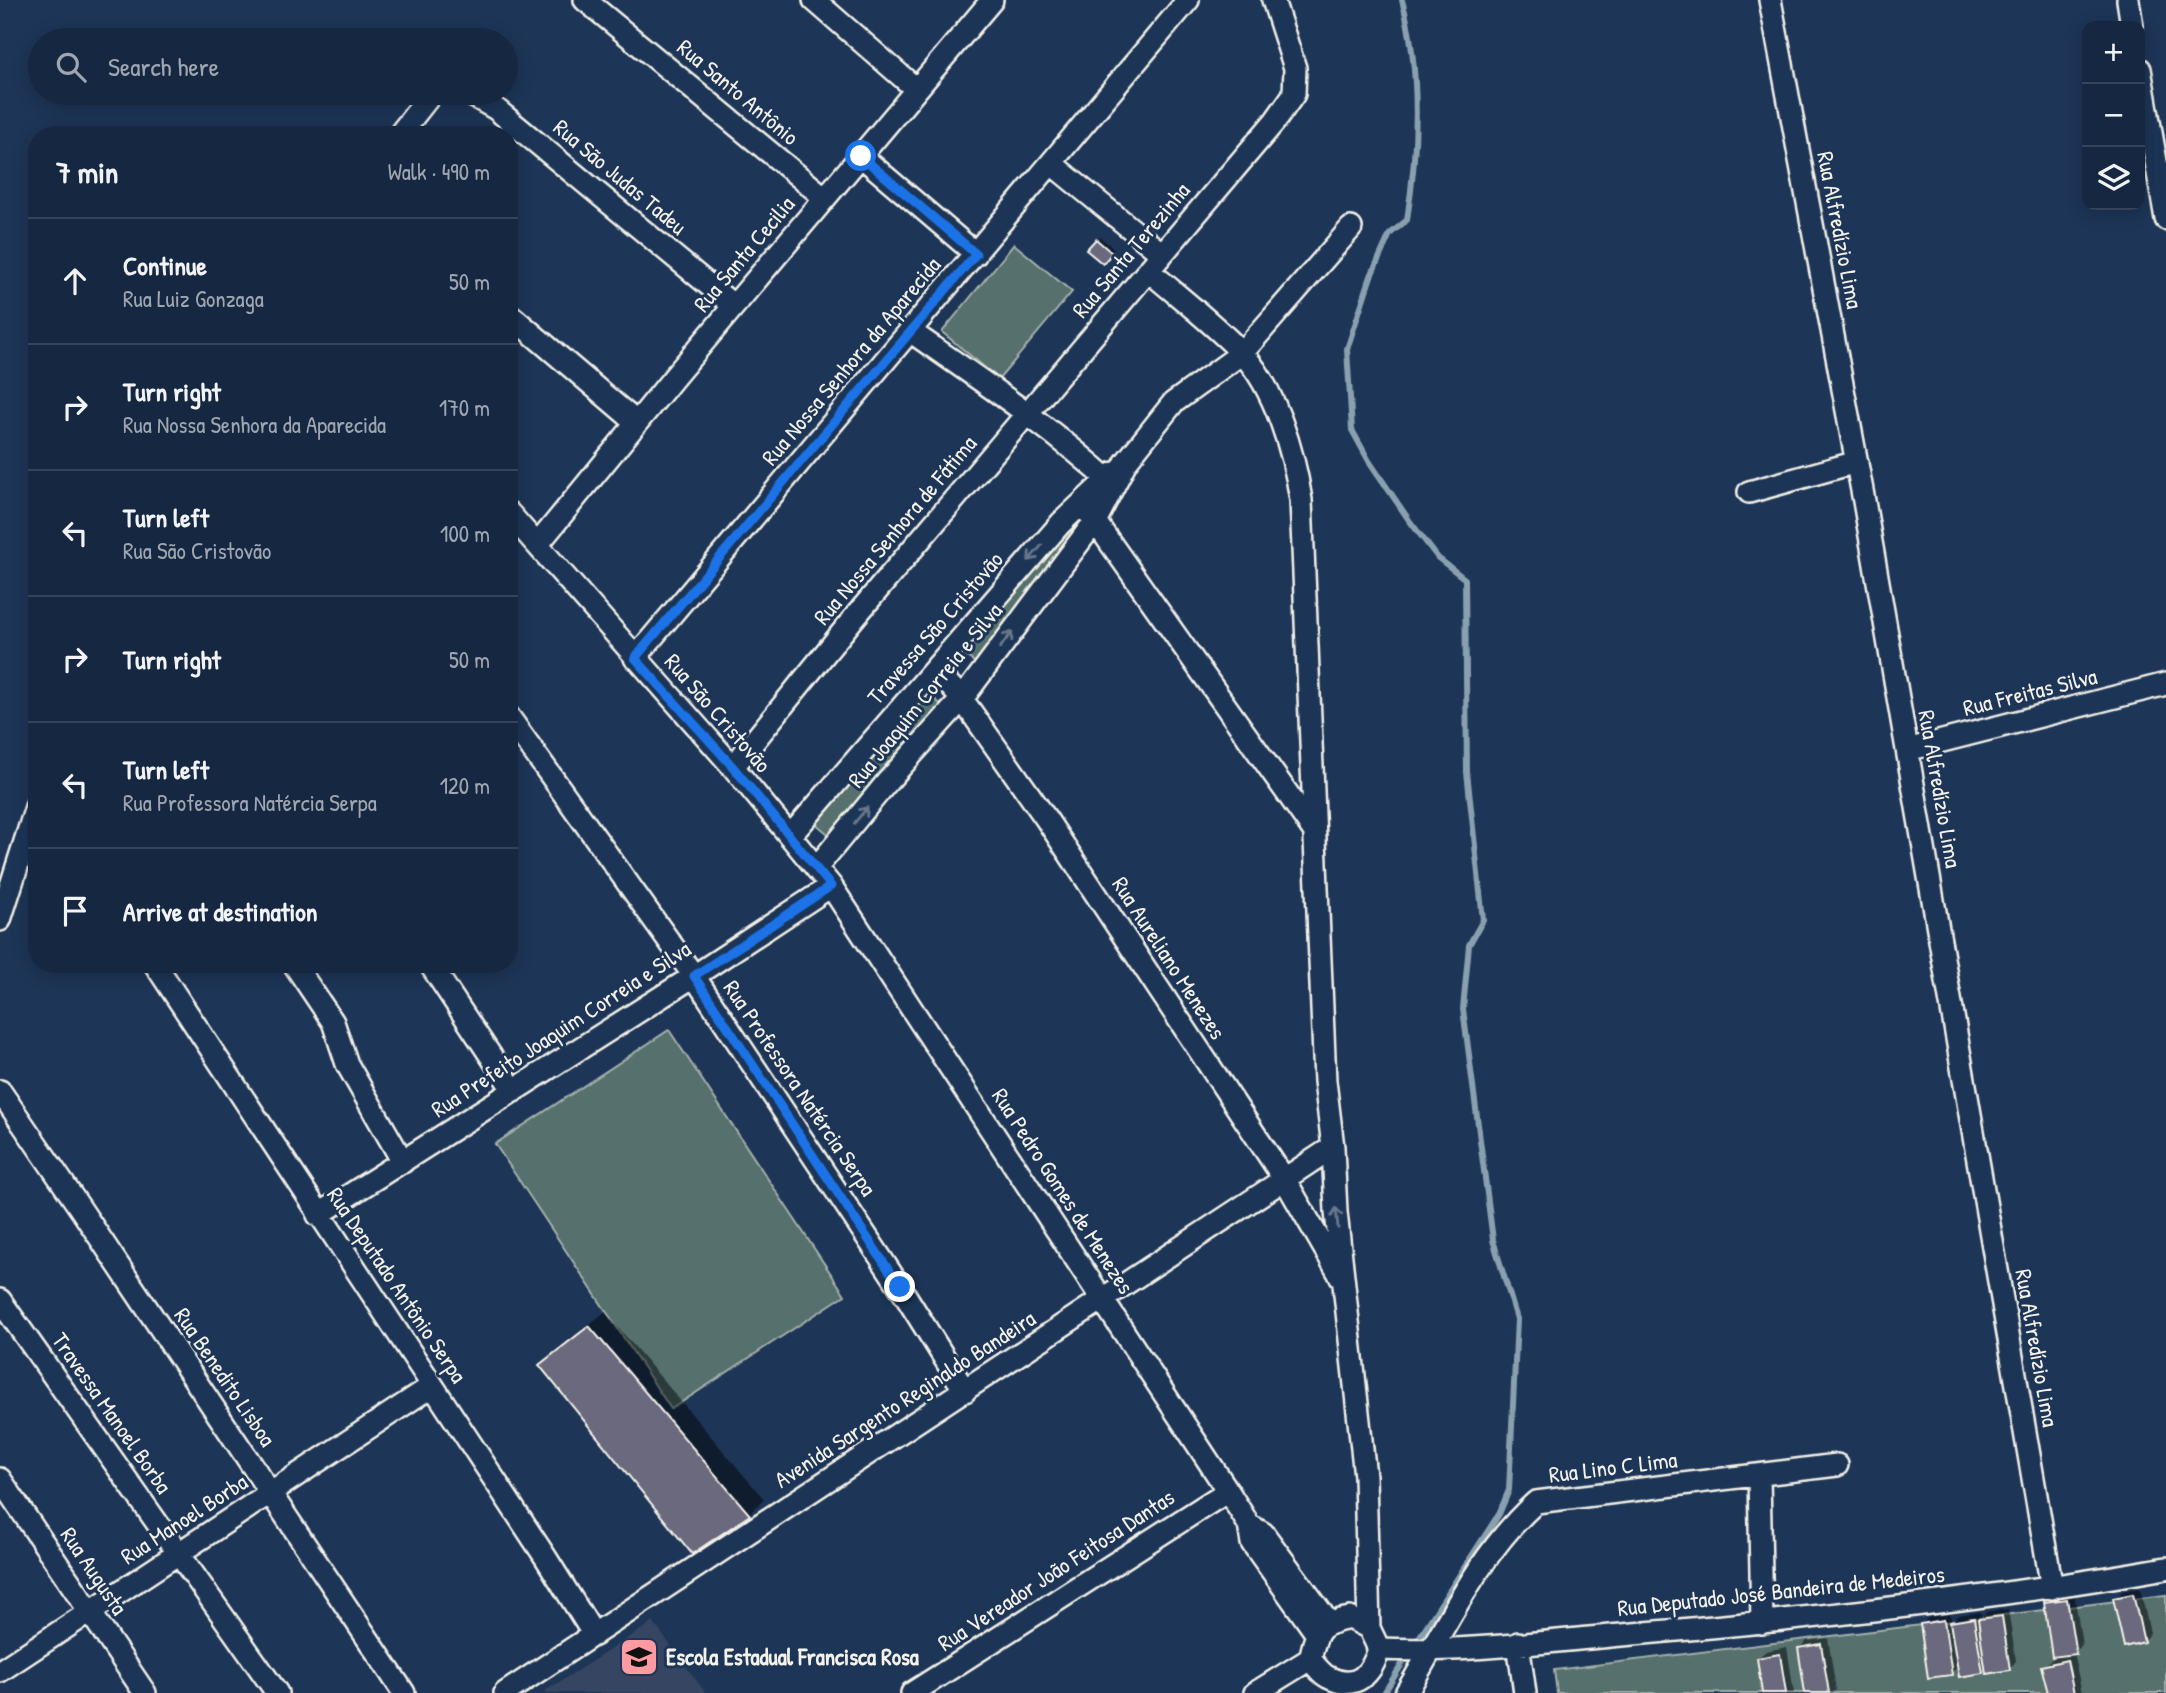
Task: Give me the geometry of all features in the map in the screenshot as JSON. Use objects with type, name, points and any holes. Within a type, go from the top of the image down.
[{"type":"street","name":"Rua Santo Antônio","points":[[585,0],[824,198]]},
{"type":"street","points":[[814,0],[916,89]]},
{"type":"street","name":"Rua Santa Cecilia","points":[[538,544],[824,198],[992,0]]},
{"type":"street","name":"Rua Nossa Senhora da Aparecida","points":[[635,658],[1188,0]]},
{"type":"street","name":"Rua Santa Terezinha","points":[[1028,414],[1275,121],[1294,94],[1296,68],[1273,0]]},
{"type":"street","name":"Rua Alfredízio Lima","points":[[1769,0],[1857,462],[2052,1588]]},
{"type":"street","points":[[2128,0],[2131,21]]},
{"type":"street","points":[[2143,84],[2166,219]]},
{"type":"street","points":[[406,126],[423,105]]},
{"type":"street","name":"Rua São Judas Tadeu","points":[[489,105],[517,126]]},
{"type":"street","name":"Rua São Judas Tadeu","points":[[518,127],[734,306]]},
{"type":"street","points":[[861,156],[976,254]]},
{"type":"street","points":[[1052,164],[1162,254]]},
{"type":"street","name":"Travessa São Cristovão","points":[[1096,520],[1111,482],[1172,403],[1242,353],[1351,228]]},
{"type":"street","points":[[1148,270],[1242,353],[1271,397],[1296,466],[1301,500],[1325,1081],[1333,1147],[1336,1212],[1365,1476],[1367,1607],[1370,1628]]},
{"type":"street","points":[[518,322],[637,423]]},
{"type":"street","points":[[910,331],[1028,414],[1089,461],[1111,482]]},
{"type":"street","name":"Rua Nossa Senhora de Fátima","points":[[733,767],[862,609],[1028,414]]},
{"type":"street","points":[[1749,492],[1857,462]]},
{"type":"street","name":"Travessa São Cristovão","points":[[791,835],[1080,502],[1111,482]]},
{"type":"street","points":[[1080,502],[1096,520],[1314,831]]},
{"type":"street","name":"Rua Joaquim Correia e Silva","points":[[817,867],[888,781],[962,699],[1096,520]]},
{"type":"street","name":"Rua São Cristovão","points":[[518,523],[733,767],[831,886]]},
{"type":"street","name":"Rua Aureliano Menezes","points":[[935,668],[962,699],[1047,820],[1285,1180],[1345,1285]]},
{"type":"street","name":"Rua Freitas Silva","points":[[1907,750],[2166,684]]},
{"type":"street","name":"Rua Professora Natércia Serpa","points":[[518,730],[694,976],[892,1275],[965,1391]]},
{"type":"street","points":[[0,920],[28,832]]},
{"type":"street","name":"Rua Prefeito Joaquim Correia e Silva","points":[[318,1215],[831,886]]},
{"type":"street","name":"Rua Pedro Gomes de Menezes","points":[[831,886],[1228,1490],[1249,1525],[1252,1543],[1322,1628]]},
{"type":"street","name":"Rua Deputado Antônio Serpa","points":[[161,973],[594,1635]]},
{"type":"street","points":[[299,973],[333,1022],[347,1064],[403,1162]]},
{"type":"street","points":[[436,973],[514,1091]]},
{"type":"street","name":"Rua Benedito Lisboa","points":[[0,1091],[404,1693]]},
{"type":"street","name":"Avenida Sargento Reginaldo Bandeira","points":[[505,1693],[1333,1147]]},
{"type":"street","name":"Travessa Manoel Borba","points":[[0,1300],[277,1693]]},
{"type":"street","name":"Rua Manoel Borba","points":[[0,1671],[432,1386]]},
{"type":"street","name":"Rua Lino C Lima","points":[[1407,1651],[1476,1576],[1518,1518],[1536,1502],[1837,1465]]},
{"type":"street","points":[[1759,1475],[1762,1623]]},
{"type":"street","name":"Rua Augusta","points":[[0,1479],[145,1693]]},
{"type":"street","name":"Rua Vereador João Feitosa Dantas","points":[[912,1693],[1228,1490]]},
{"type":"street","name":"Rua Deputado José Bandeira de Medeiros","points":[[1407,1651],[1762,1623],[2052,1588],[2166,1568]]},
{"type":"street","points":[[1255,1693],[1310,1659],[1322,1628],[1350,1618],[1407,1651]]},
{"type":"street","points":[[1518,1643],[1525,1693]]},
{"type":"street","points":[[1310,1659],[1328,1678],[1354,1687],[1373,1667],[1407,1651]]},
{"type":"street","points":[[1406,1693],[1407,1651]]},
{"type":"shaded area","name":"Escola Estadual Francisca Rosa","points":[[653,1622],[706,1693],[542,1693]]},
{"type":"green space","points":[[1014,244],[1072,292],[999,379],[942,332]]},
{"type":"green space","points":[[1065,523],[1080,535],[978,665],[962,653]]},
{"type":"green space","points":[[929,694],[947,710],[833,838],[815,823]]},
{"type":"green space","points":[[669,1030],[845,1295],[671,1409],[495,1144]]},
{"type":"green space","points":[[2166,1595],[2166,1693],[1557,1693],[1554,1670]]},
{"type":"building","points":[[1096,239],[1112,253],[1103,264],[1086,250]]},
{"type":"building","points":[[589,1326],[750,1515],[692,1554],[539,1365]]},
{"type":"building","points":[[2133,1594],[2144,1642],[2124,1647],[2113,1598]]},
{"type":"building","points":[[2067,1599],[2076,1654],[2052,1657],[2044,1602]]},
{"type":"building","points":[[2002,1616],[2010,1670],[1986,1674],[1978,1619]]},
{"type":"building","points":[[1974,1618],[1983,1673],[1959,1677],[1950,1622]]},
{"type":"building","points":[[1944,1620],[1952,1675],[1928,1678],[1920,1624]]},
{"type":"building","points":[[1821,1644],[1829,1693],[1805,1693],[1798,1648]]},
{"type":"building","points":[[1780,1654],[1786,1693],[1762,1693],[1757,1658]]},
{"type":"building","points":[[2067,1660],[2074,1693],[2048,1693],[2041,1666]]},
{"type":"waterway","points":[[1402,0],[1415,82],[1411,193],[1407,220],[1390,234],[1371,276],[1347,349],[1352,430],[1369,461],[1409,520],[1438,558],[1465,579],[1467,772],[1483,920],[1469,945],[1463,1009],[1493,1240],[1517,1319],[1509,1490],[1499,1514],[1415,1644]]},
{"type":"waterway","points":[[1384,1693],[1409,1653]]},
{"type":"place","name":"Escola Estadual Francisca Rosa","points":[[639,1657]]},
{"type":"route","points":[[861,156],[976,254],[635,658],[733,767],[831,886],[694,976],[900,1287]]}]
